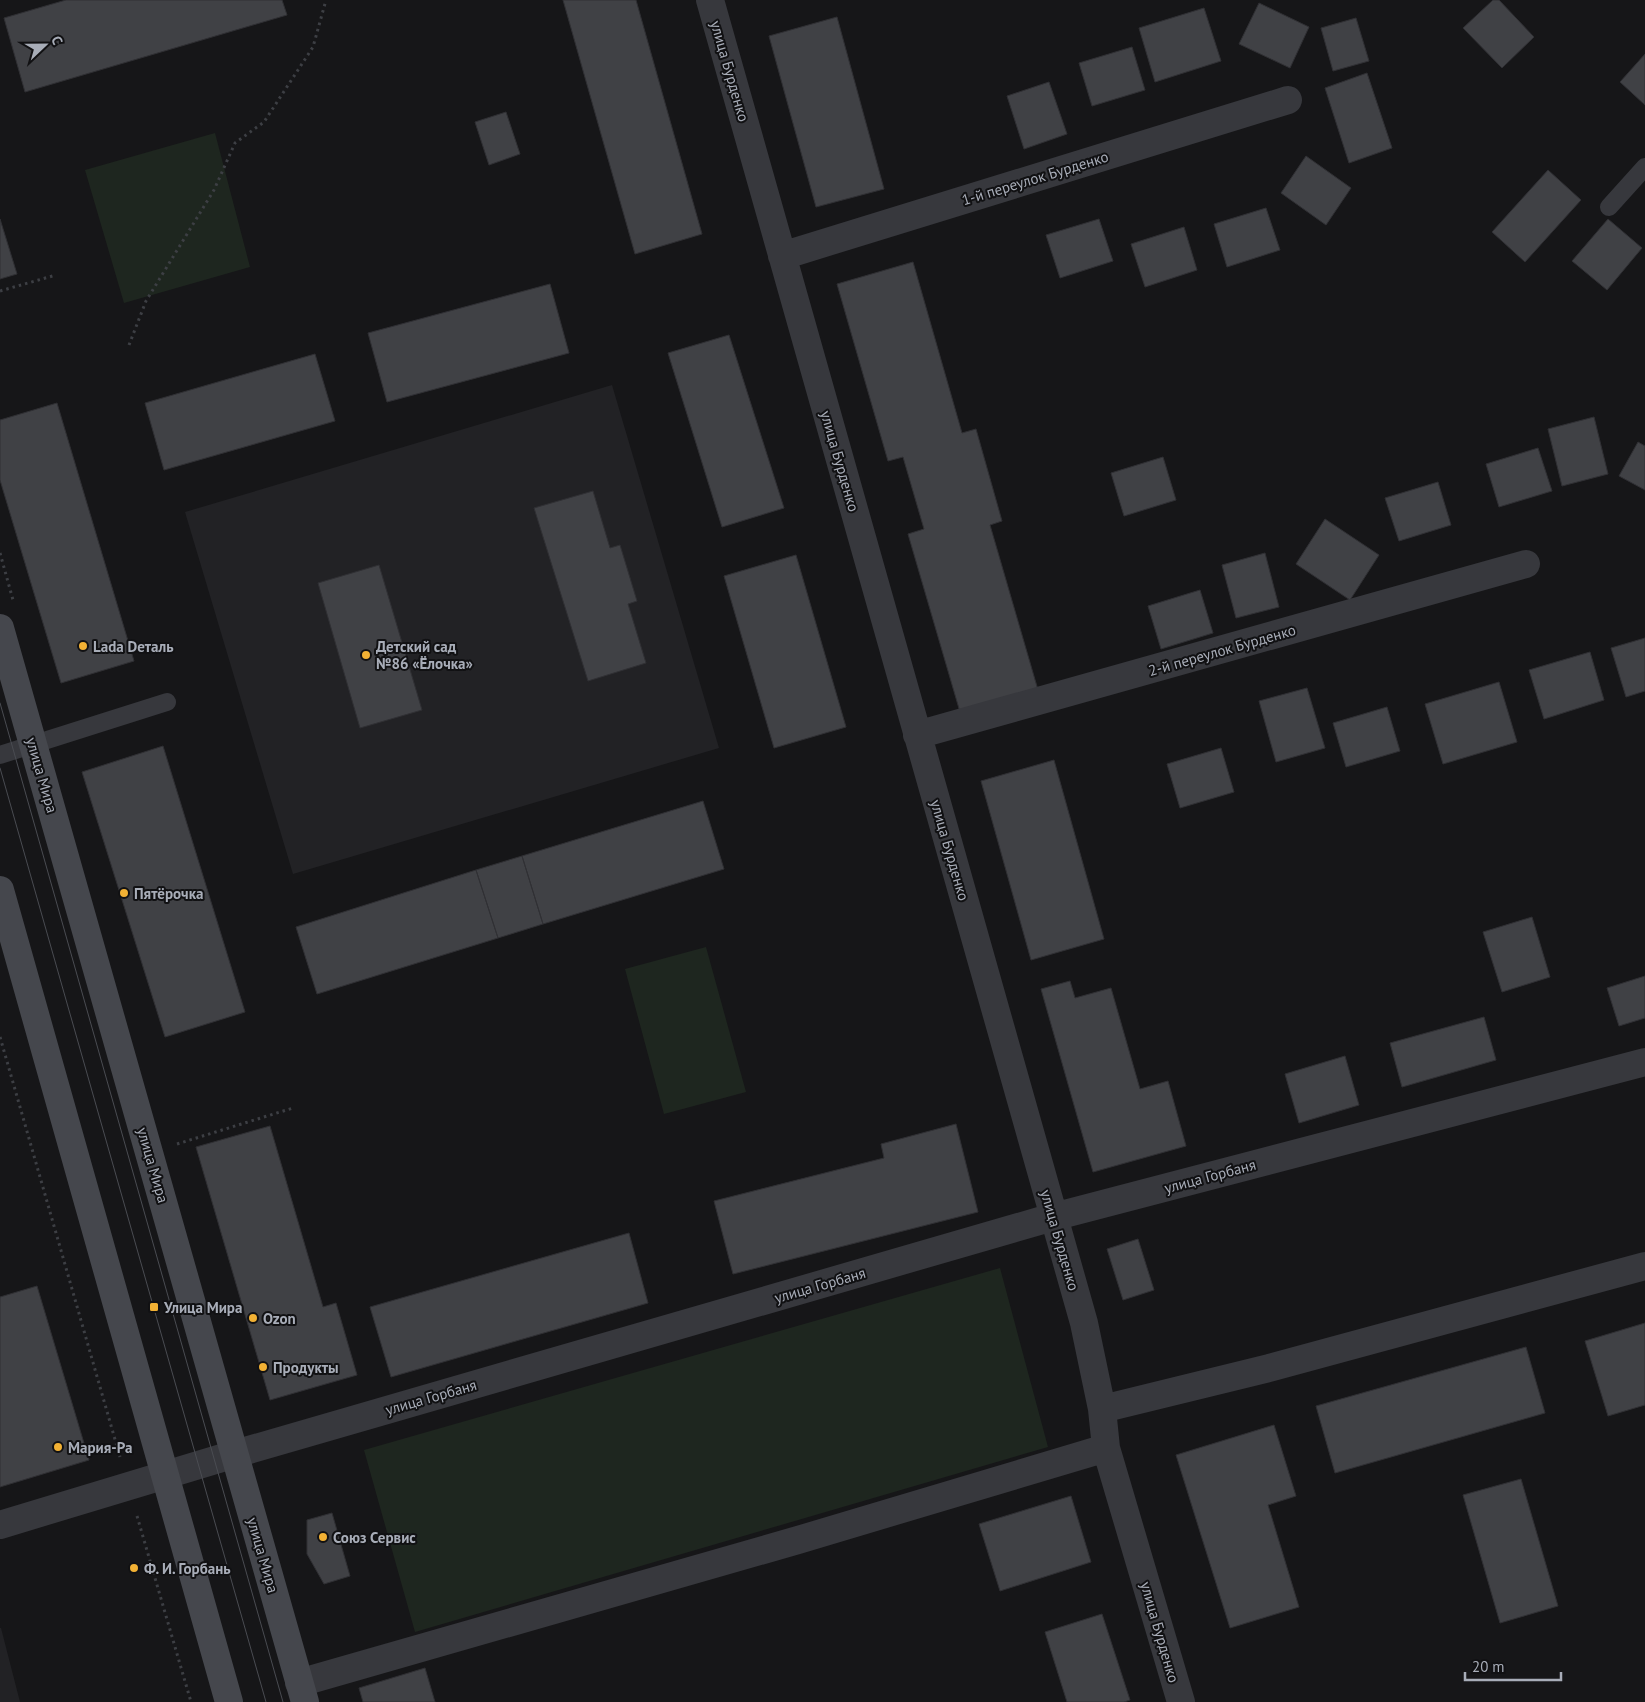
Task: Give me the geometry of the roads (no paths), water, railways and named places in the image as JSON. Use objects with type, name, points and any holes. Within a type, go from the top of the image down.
[{"type":"street","name":"улица Бурденко","points":[[710,0],[1084,1323],[1102,1409],[1106,1448],[1181,1702]]},
{"type":"street","name":"1-й переулок Бурденко","points":[[782,256],[1288,100]]},
{"type":"street","name":"2-й переулок Бурденко","points":[[917,735],[1526,564]]},
{"type":"street","name":"улица Мира","points":[[0,628],[302,1692]]},
{"type":"street","points":[[0,890],[229,1702]]},
{"type":"street","name":"улица Горбаня","points":[[0,1525],[235,1454],[1053,1217],[1645,1062]]},
{"type":"street","points":[[1102,1409],[1269,1368],[1645,1266]]},
{"type":"street","points":[[302,1692],[1106,1448]]},
{"type":"lane","points":[[1609,207],[1645,168]]},
{"type":"lane","points":[[0,755],[167,702]]},
{"type":"tram line","points":[[0,703],[283,1702]]},
{"type":"tram line","points":[[0,768],[266,1702]]},
{"type":"place","name":"Lada Dеталь","points":[[83,646]]},
{"type":"place","name":"Детский сад №86 «Ёлочка»","points":[[366,655]]},
{"type":"place","name":"Пятёрочка","points":[[124,893]]},
{"type":"place","name":"Улица Мира","points":[[154,1307]]},
{"type":"place","name":"Ozon","points":[[253,1318]]},
{"type":"place","name":"Продукты","points":[[263,1367]]},
{"type":"place","name":"Мария-Ра","points":[[58,1447]]},
{"type":"place","name":"Союз Сервис","points":[[323,1537]]},
{"type":"place","name":"Ф. И. Горбань","points":[[134,1568]]}]
